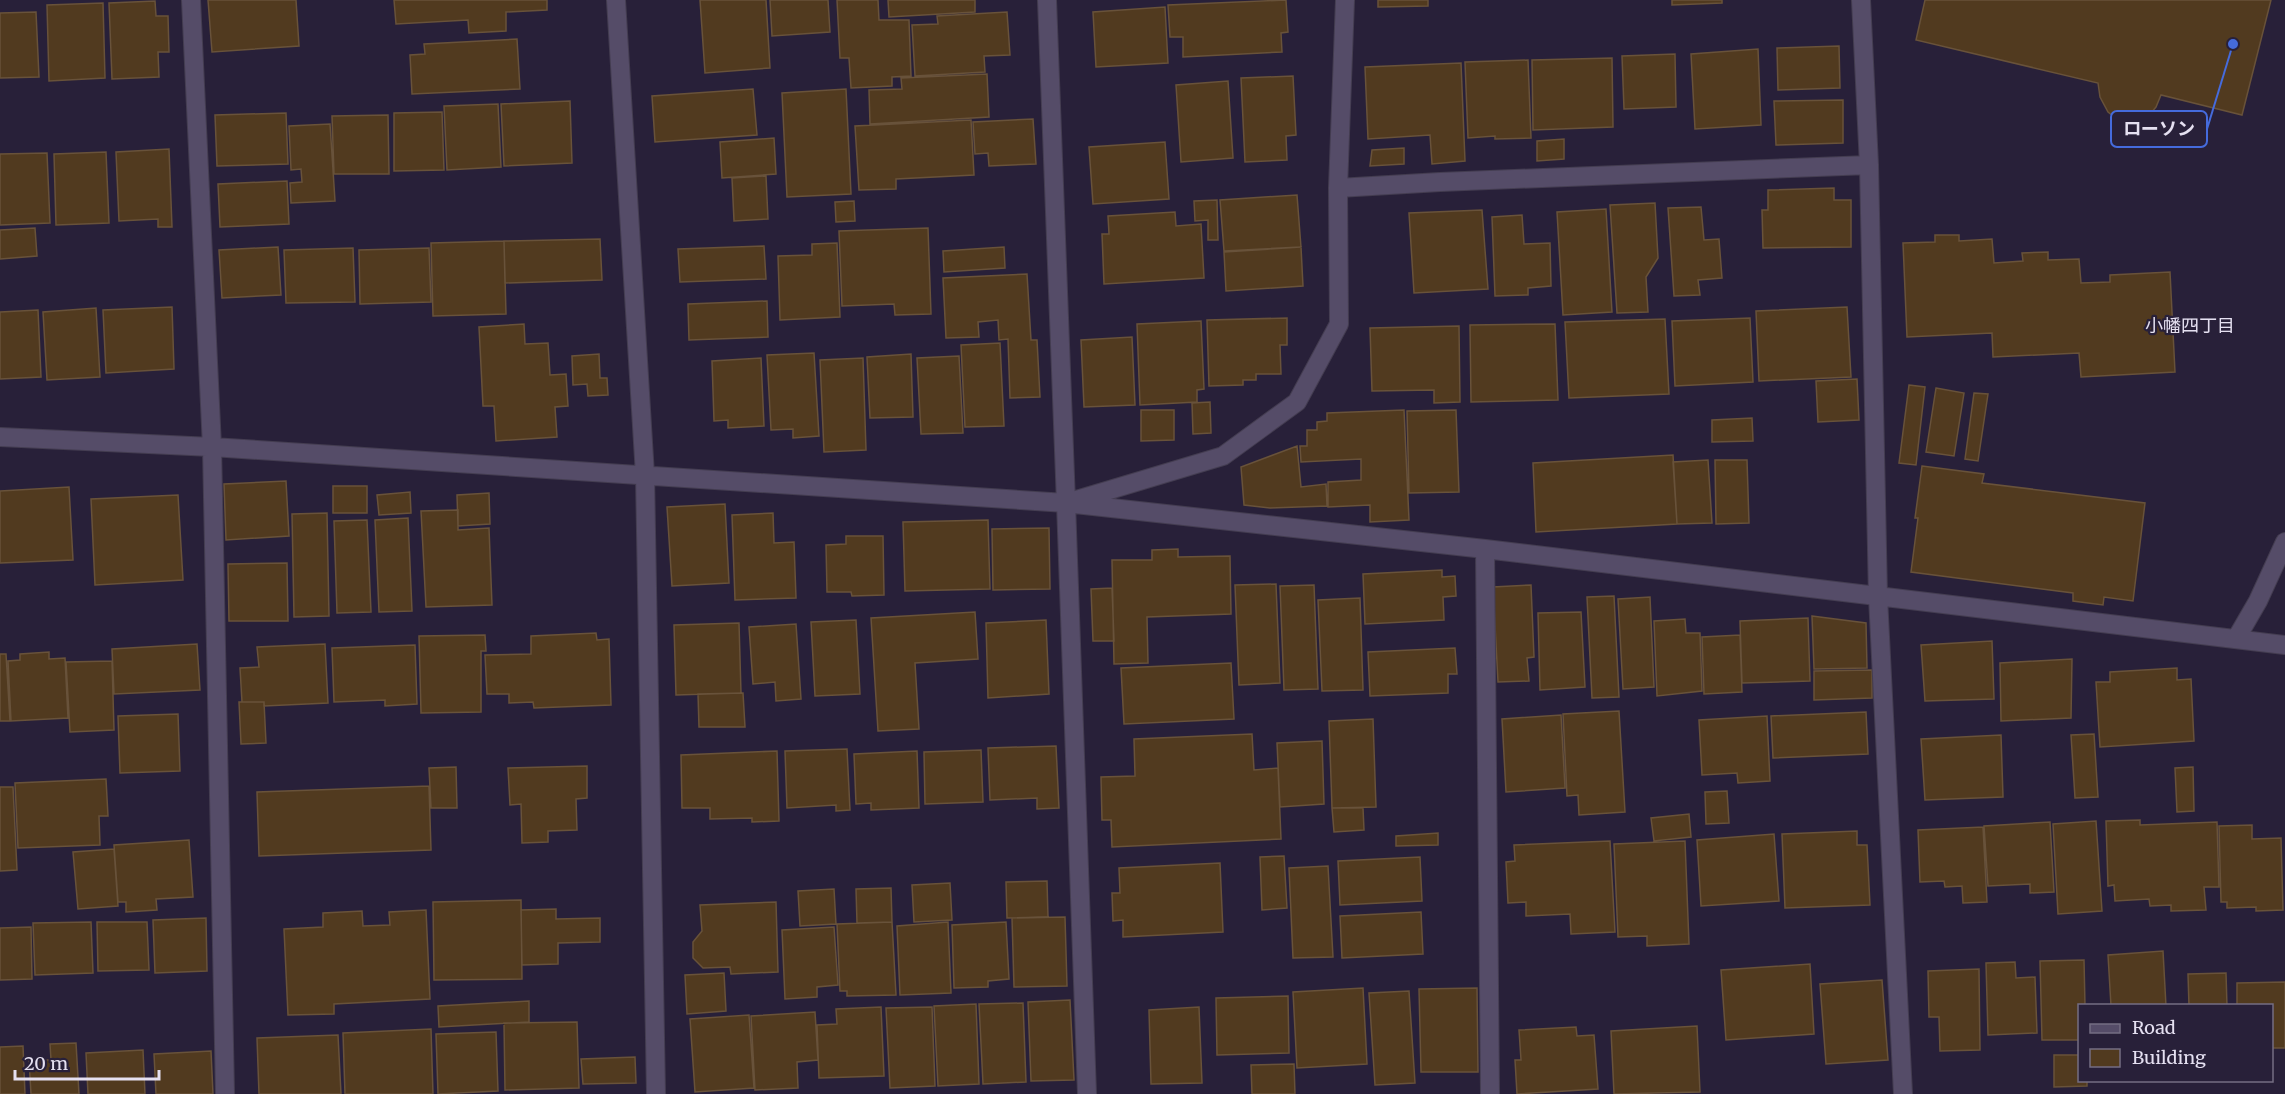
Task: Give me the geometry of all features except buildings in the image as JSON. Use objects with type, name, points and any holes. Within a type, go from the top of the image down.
[{"type":"street","points":[[191,0],[212,447],[225,1094]]},
{"type":"street","points":[[616,0],[645,475],[656,1094]]},
{"type":"street","points":[[1047,0],[1087,1094]]},
{"type":"street","points":[[1066,503],[1223,456],[1297,402],[1339,324],[1338,188],[1345,0]]},
{"type":"street","points":[[1861,0],[1869,165],[1878,597],[1903,1094]]},
{"type":"street","points":[[1338,188],[1869,165]]},
{"type":"street","points":[[0,437],[212,447],[1066,503],[1485,549],[2285,645]]},
{"type":"street","points":[[2236,639],[2258,601],[2285,542]]},
{"type":"street","points":[[1485,549],[1490,1094]]},
{"type":"place","name":"ローソン","points":[[2233,44]]},
{"type":"district","name":"小幡四丁目","points":[[2190,325]]}]
